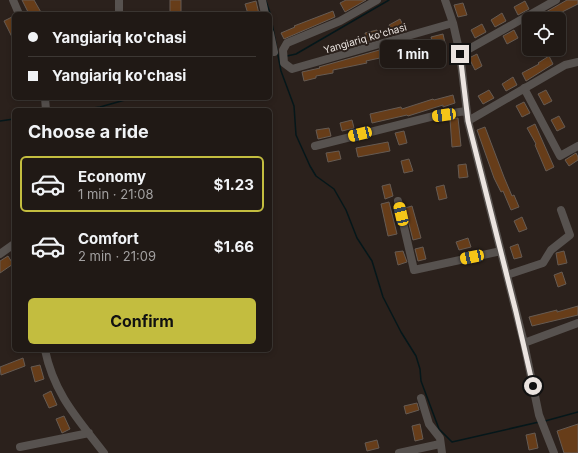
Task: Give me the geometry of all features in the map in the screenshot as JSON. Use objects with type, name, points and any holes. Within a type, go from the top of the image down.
[{"type":"street","points":[[13,0],[18,12]]},
{"type":"street","points":[[119,0],[119,12]]},
{"type":"street","points":[[262,0],[265,12]]},
{"type":"street","name":"Yangiariq ko'chasi","points":[[377,0],[340,21],[287,44],[283,50],[284,63],[292,69],[453,23]]},
{"type":"street","points":[[445,0],[453,23],[460,54],[468,121],[524,343],[539,415],[554,453]]},
{"type":"street","points":[[460,54],[556,0]]},
{"type":"street","points":[[272,42],[274,52],[272,52]]},
{"type":"street","points":[[468,121],[565,65],[578,62]]},
{"type":"street","points":[[524,88],[560,156],[578,146]]},
{"type":"street","points":[[315,146],[434,116],[466,111]]},
{"type":"street","points":[[398,200],[414,270],[500,251]]},
{"type":"street","points":[[507,275],[544,263],[551,250],[570,235],[561,210]]},
{"type":"street","points":[[0,254],[12,245]]},
{"type":"street","points":[[524,343],[578,323]]},
{"type":"street","points":[[45,352],[48,367],[54,381],[72,413],[104,453]]},
{"type":"street","points":[[421,398],[429,424],[440,438],[442,453]]},
{"type":"street","points":[[20,447],[89,433]]},
{"type":"street","points":[[399,453],[440,444]]},
{"type":"building","points":[[22,0],[34,0],[41,12],[28,12]]},
{"type":"building","points":[[170,0],[181,0],[181,12],[170,12]]},
{"type":"building","points":[[346,0],[366,0],[345,12],[340,3]]},
{"type":"building","points":[[567,0],[578,0],[578,4],[562,12],[546,12]]},
{"type":"building","points":[[256,1],[259,12],[247,12],[245,4]]},
{"type":"building","points":[[525,1],[529,9],[518,15],[514,7]]},
{"type":"building","points":[[463,3],[467,15],[458,17],[454,5]]},
{"type":"building","points":[[333,11],[335,17],[284,39],[281,33],[295,27],[294,26]]},
{"type":"building","points":[[502,13],[506,21],[495,27],[491,20]]},
{"type":"building","points":[[12,17],[12,37],[4,21]]},
{"type":"building","points":[[400,19],[404,27],[393,33],[389,25]]},
{"type":"building","points":[[482,24],[486,32],[475,38],[471,30]]},
{"type":"building","points":[[377,30],[379,38],[367,42],[365,33]]},
{"type":"building","points":[[514,30],[518,38],[507,44],[503,36]]},
{"type":"building","points":[[443,34],[445,43],[433,45],[431,37]]},
{"type":"building","points":[[419,41],[421,49],[333,70],[333,73],[316,76],[316,78],[304,81],[302,72],[383,49]]},
{"type":"building","points":[[477,54],[482,66],[475,70],[469,58]]},
{"type":"building","points":[[549,56],[553,64],[526,81],[522,73],[539,64],[538,63]]},
{"type":"building","points":[[513,77],[517,85],[506,91],[502,84]]},
{"type":"building","points":[[489,90],[494,98],[483,104],[478,96]]},
{"type":"building","points":[[546,90],[552,101],[544,105],[538,94]]},
{"type":"building","points":[[453,95],[455,103],[443,107],[443,105],[408,116],[372,123],[370,114],[401,107],[402,109],[433,99]]},
{"type":"building","points":[[524,102],[530,113],[522,117],[516,106]]},
{"type":"building","points":[[559,116],[565,127],[557,131],[551,120]]},
{"type":"building","points":[[458,118],[461,146],[452,147],[450,119]]},
{"type":"building","points":[[352,120],[354,128],[342,131],[340,123]]},
{"type":"building","points":[[535,124],[554,167],[546,171],[535,145],[536,144],[527,128]]},
{"type":"building","points":[[485,127],[512,196],[514,195],[519,207],[511,210],[503,191],[501,192],[494,178],[477,130]]},
{"type":"building","points":[[329,128],[331,136],[318,139],[316,130]]},
{"type":"building","points":[[404,131],[407,143],[399,145],[395,133]]},
{"type":"building","points":[[388,142],[390,151],[358,157],[356,148]]},
{"type":"building","points":[[339,151],[341,159],[328,162],[326,153]]},
{"type":"building","points":[[576,153],[578,160],[569,166],[565,160]]},
{"type":"building","points":[[409,159],[413,171],[404,173],[401,161]]},
{"type":"building","points":[[466,164],[468,177],[459,178],[458,165]]},
{"type":"building","points":[[390,184],[393,196],[385,199],[382,186]]},
{"type":"building","points":[[444,185],[447,198],[439,200],[436,187]]},
{"type":"building","points":[[389,202],[397,234],[388,236],[381,204]]},
{"type":"building","points":[[412,206],[421,238],[413,240],[405,208]]},
{"type":"building","points":[[522,217],[527,229],[519,232],[514,221]]},
{"type":"building","points":[[468,238],[471,247],[459,250],[456,242]]},
{"type":"building","points":[[518,244],[522,257],[514,259],[510,247]]},
{"type":"building","points":[[423,247],[426,259],[418,261],[415,249]]},
{"type":"building","points":[[403,251],[407,262],[398,265],[395,252]]},
{"type":"building","points":[[564,251],[567,263],[558,265],[556,253]]},
{"type":"building","points":[[8,256],[12,265],[0,273],[0,261]]},
{"type":"building","points":[[562,272],[566,284],[558,287],[554,275]]},
{"type":"building","points":[[578,306],[578,315],[532,326],[529,317],[557,310],[557,312]]},
{"type":"building","points":[[23,358],[25,366],[1,375],[0,367]]},
{"type":"building","points":[[40,365],[44,379],[35,382],[31,367]]},
{"type":"building","points":[[51,391],[57,405],[49,408],[43,395]]},
{"type":"building","points":[[417,403],[419,410],[406,414],[404,406]]},
{"type":"building","points":[[64,416],[70,429],[62,433],[56,419]]},
{"type":"building","points":[[420,424],[423,439],[415,441],[412,426]]},
{"type":"building","points":[[578,424],[578,453],[564,453],[557,431]]},
{"type":"building","points":[[535,433],[538,448],[529,450],[526,435]]},
{"type":"building","points":[[377,440],[379,448],[367,451],[365,443]]},
{"type":"waterway","points":[[287,56],[296,54],[389,0]]},
{"type":"waterway","points":[[266,1],[270,12]]},
{"type":"waterway","points":[[272,24],[281,71],[294,106],[296,135],[316,176],[334,189],[346,210],[357,238],[372,261],[383,297],[401,332],[416,356],[420,369],[421,381],[439,429],[452,442],[539,422]]},
{"type":"waterway","points":[[93,108],[125,100]]},
{"type":"waterway","points":[[0,121],[12,119]]},
{"type":"waterway","points":[[545,421],[578,412]]},
{"type":"route","points":[[460,54],[468,121],[524,343],[533,386]]}]
